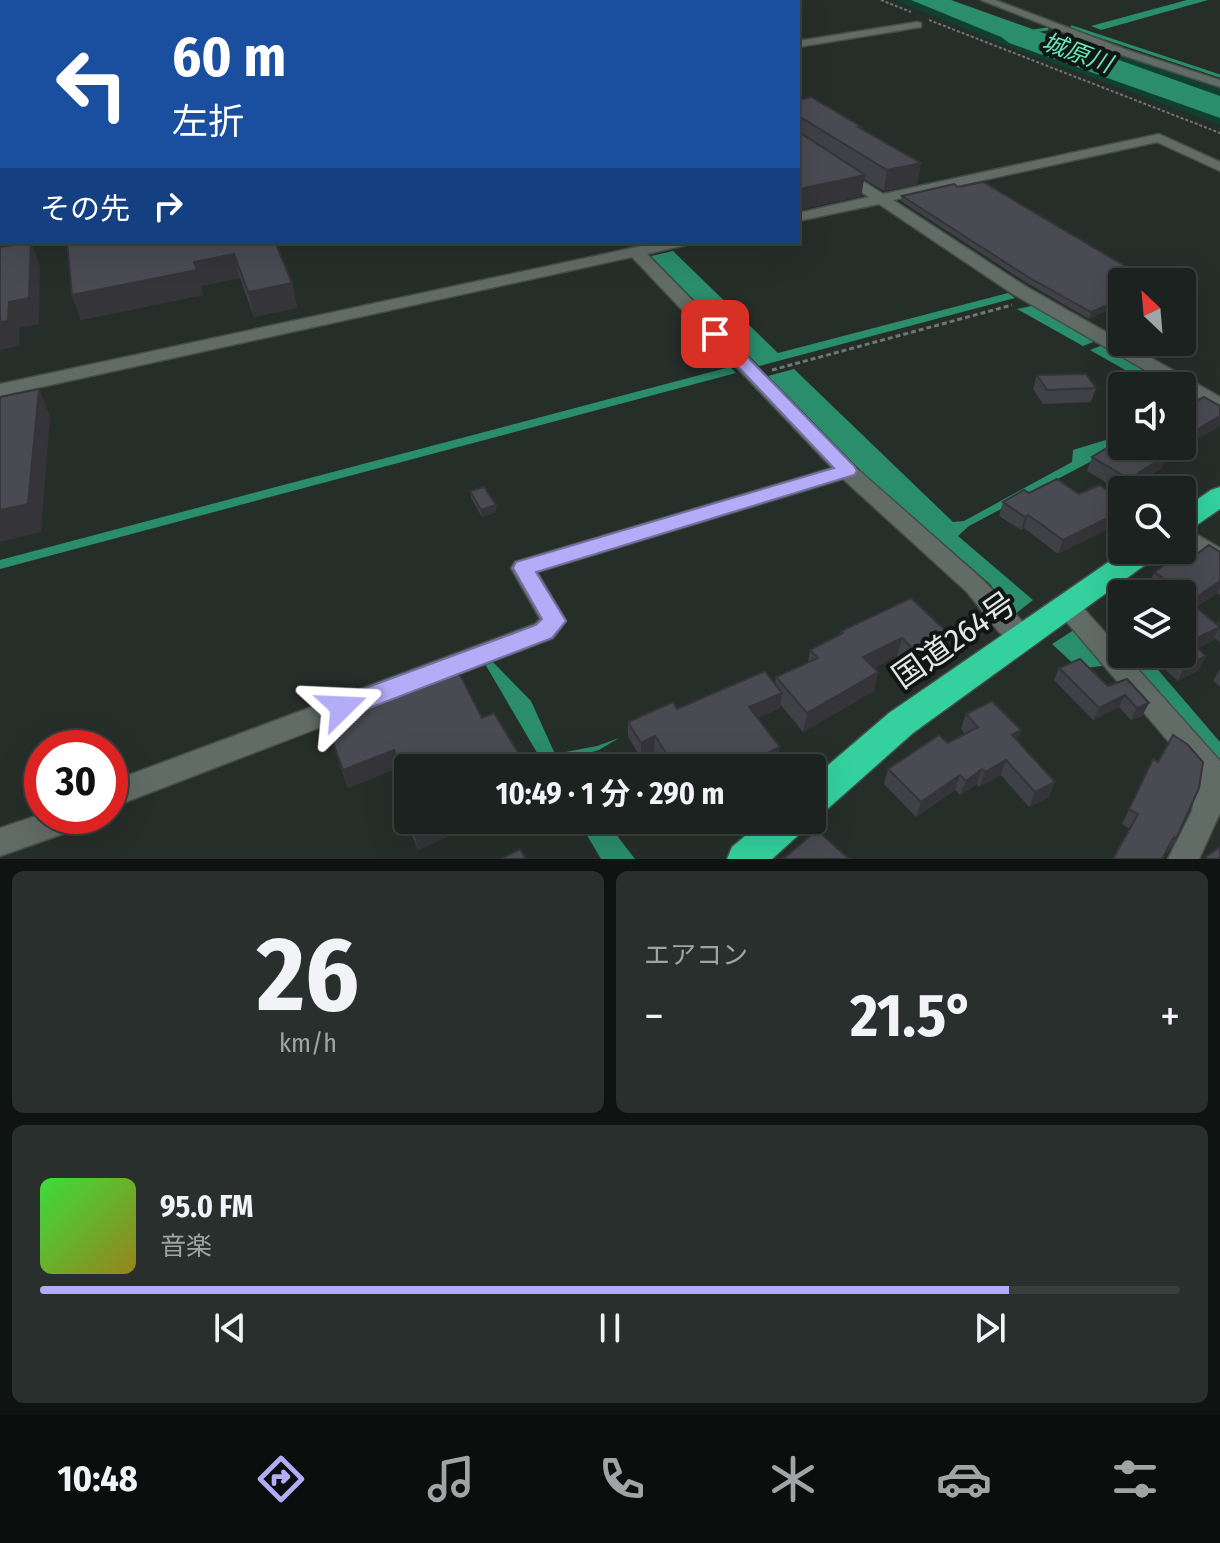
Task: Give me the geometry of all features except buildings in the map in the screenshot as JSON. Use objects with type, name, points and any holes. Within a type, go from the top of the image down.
[{"type":"highway","points":[[1196,513],[1220,496]]},
{"type":"highway","name":"国道264号","points":[[826,789],[901,723],[1127,564]]},
{"type":"highway","points":[[745,859],[774,834]]},
{"type":"street","points":[[986,0],[1220,84]]},
{"type":"street","points":[[996,0],[1018,12]]},
{"type":"street","points":[[800,44],[920,22]]},
{"type":"street","points":[[800,217],[1159,138],[1220,167]]},
{"type":"street","points":[[800,145],[1035,299],[1220,405]]},
{"type":"street","points":[[0,390],[672,244]]},
{"type":"street","points":[[636,252],[847,471],[975,586],[1008,625],[1025,638]]},
{"type":"street","points":[[128,788],[544,631],[554,621],[523,568],[847,471]]},
{"type":"street","points":[[1196,543],[1220,559]]},
{"type":"street","points":[[1068,607],[1217,773],[1206,812],[1183,859]]},
{"type":"street","points":[[0,842],[24,834]]},
{"type":"path","points":[[881,0],[910,12]]},
{"type":"path","points":[[920,22],[1220,133]]},
{"type":"path","points":[[755,375],[1035,299]]},
{"type":"shaded area","points":[[894,0],[911,0],[1009,43],[1220,118],[1220,125],[999,43]]},
{"type":"shaded area","points":[[1042,33],[1059,33],[1220,89],[1220,96]]},
{"type":"water","name":"城原川","points":[[911,0],[951,0],[1220,96],[1220,118],[1009,43]]},
{"type":"water","points":[[1187,0],[1208,0],[1101,30],[1091,26]]},
{"type":"water","points":[[673,251],[778,353],[1008,293],[1015,298],[759,366],[651,256]]},
{"type":"water","points":[[1036,305],[1096,341],[1083,346],[1017,309]]},
{"type":"water","points":[[1103,345],[1108,348],[1108,356],[1122,356],[1149,372],[1128,372],[1090,350]]},
{"type":"water","points":[[730,367],[736,373],[0,569],[0,560]]},
{"type":"water","points":[[794,369],[953,522],[964,521],[1072,462],[1073,450],[1108,439],[1108,452],[969,526],[958,536],[1033,600],[1013,616],[990,584],[863,473],[768,376]]},
{"type":"water","points":[[1077,628],[1108,665],[1079,669],[1052,644]]},
{"type":"water","points":[[491,660],[531,701],[555,754],[538,754],[485,664]]},
{"type":"water","points":[[1131,668],[1155,668],[1159,671],[1220,742],[1220,760],[1212,758]]},
{"type":"water","points":[[619,738],[585,754],[555,754],[597,746]]},
{"type":"water","points":[[586,834],[616,834],[635,859],[601,859]]},
{"type":"waterway","name":"城原川","points":[[1072,27],[1220,76]]},
{"type":"waterway","name":"城原川","points":[[1027,32],[1047,29]]},
{"type":"route","points":[[342,707],[544,631],[554,621],[523,568],[847,471],[715,334]]}]
